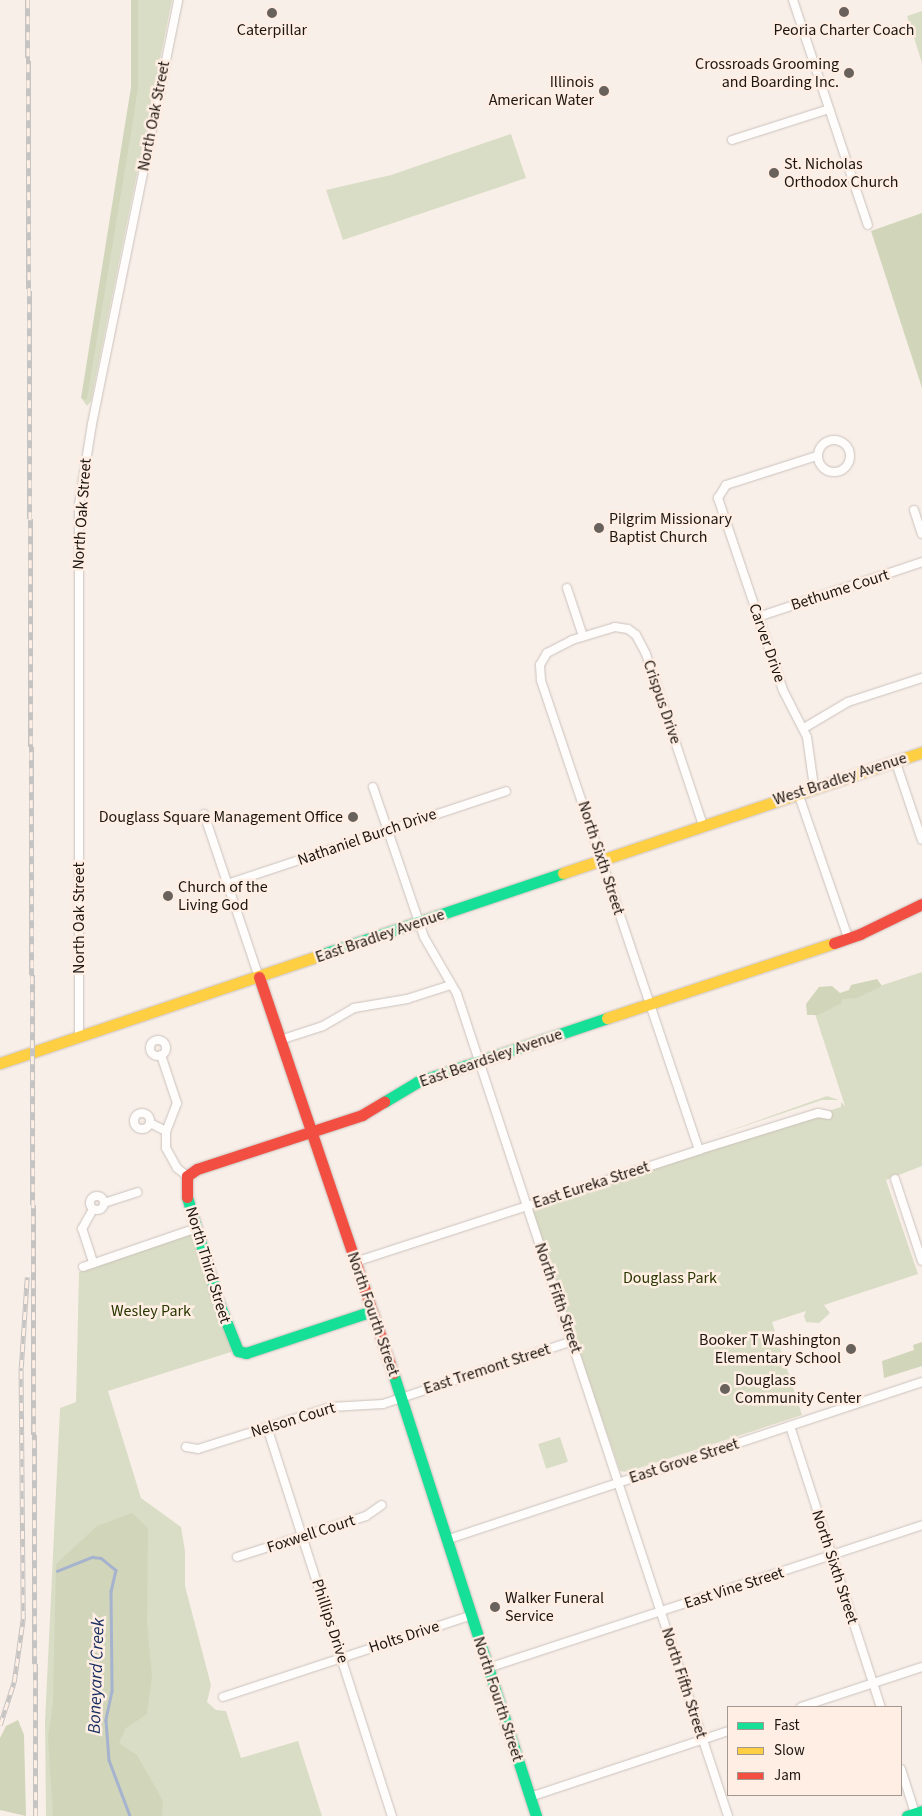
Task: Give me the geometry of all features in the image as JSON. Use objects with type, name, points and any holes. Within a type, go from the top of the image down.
[{"type":"street","name":"North Oak Street","points":[[79,1037],[77,554],[80,498],[92,424],[178,0]]},
{"type":"street","points":[[793,0],[868,224]]},
{"type":"street","points":[[732,140],[829,109]]},
{"type":"street","points":[[831,440],[846,446],[850,456],[847,466],[833,472],[824,469],[817,456],[822,445],[831,440]]},
{"type":"street","name":"Carver Drive","points":[[814,787],[804,728],[783,690],[718,498],[726,485],[817,456]]},
{"type":"street","points":[[914,510],[922,534]]},
{"type":"street","name":"Bethume Court","points":[[758,617],[922,562]]},
{"type":"street","points":[[567,588],[583,636]]},
{"type":"street","name":"Crispus Drive","points":[[583,636],[623,627],[640,640],[703,825]]},
{"type":"street","name":"North Sixth Street","points":[[583,636],[547,653],[540,671],[699,1150]]},
{"type":"street","points":[[804,728],[848,702],[922,678]]},
{"type":"street","name":"West Bradley Avenue","points":[[759,806],[922,752]]},
{"type":"street","points":[[895,760],[922,840]]},
{"type":"street","name":"North Fifth Street","points":[[373,787],[420,923],[457,994],[728,1816]]},
{"type":"street","name":"Nathaniel Burch Drive","points":[[227,884],[506,791]]},
{"type":"street","points":[[798,793],[848,938]]},
{"type":"street","name":"East Bradley Avenue","points":[[0,1063],[420,923],[759,806]]},
{"type":"street","name":"North Fourth Street","points":[[204,814],[356,1262],[536,1816]]},
{"type":"street","name":"East Beardsley Avenue","points":[[187,1176],[209,1166],[376,1108],[416,1082],[876,929],[922,904]]},
{"type":"street","points":[[280,1040],[323,1026],[354,1008],[407,999],[451,985]]},
{"type":"street","points":[[161,1055],[177,1103],[166,1131],[166,1148],[170,1159],[187,1176]]},
{"type":"street","name":"East Eureka Street","points":[[356,1262],[699,1150],[818,1113],[828,1115]]},
{"type":"street","points":[[150,1124],[166,1131]]},
{"type":"street","name":"North Third Street","points":[[187,1176],[185,1191],[218,1301],[238,1351],[256,1350],[372,1312]]},
{"type":"street","points":[[895,1179],[922,1261]]},
{"type":"street","points":[[93,1209],[99,1210],[104,1203],[137,1192]]},
{"type":"street","points":[[93,1209],[90,1202],[94,1197],[101,1197],[104,1203]]},
{"type":"street","points":[[92,1262],[82,1228],[93,1209]]},
{"type":"street","points":[[83,1267],[92,1262],[197,1228]]},
{"type":"street","name":"East Tremont Street","points":[[401,1398],[572,1341]]},
{"type":"street","name":"East Grove Street","points":[[446,1540],[922,1382]]},
{"type":"street","name":"Nelson Court","points":[[186,1448],[198,1449],[331,1407],[373,1406],[401,1398]]},
{"type":"street","name":"North Sixth Street","points":[[790,1426],[881,1706]]},
{"type":"street","name":"Phillips Drive","points":[[267,1427],[392,1816]]},
{"type":"street","name":"Foxwell Court","points":[[237,1557],[366,1516],[382,1505]]},
{"type":"street","name":"East Vine Street","points":[[488,1668],[922,1525]]},
{"type":"street","name":"Holts Drive","points":[[223,1697],[470,1616]]},
{"type":"street","points":[[804,1706],[922,1667]]},
{"type":"street","points":[[530,1797],[727,1731]]},
{"type":"street","points":[[902,1772],[915,1814]]},
{"type":"green space","points":[[131,0],[138,0],[138,90],[87,399],[84,400],[81,398],[131,87]]},
{"type":"green space","points":[[138,0],[172,0],[91,401],[87,406],[82,399],[138,90]]},
{"type":"green space","points":[[922,11],[922,63],[907,16]]},
{"type":"green space","points":[[511,134],[526,178],[343,240],[326,190],[391,175]]},
{"type":"green space","points":[[922,213],[922,388],[871,231]]},
{"type":"green space","name":"Douglass Park","points":[[922,972],[922,1166],[886,1180],[918,1274],[824,1305],[830,1313],[819,1323],[806,1322],[804,1316],[806,1311],[772,1322],[802,1415],[627,1472],[620,1471],[529,1207],[841,1107],[841,1102],[845,1106],[813,1008]]},
{"type":"green space","points":[[877,979],[882,986],[857,998],[842,999],[842,1003],[818,1015],[807,1015],[806,1004],[819,987],[832,986],[840,993],[849,990],[851,985]]},
{"type":"green space","points":[[827,1096],[839,1100],[822,1100],[706,1139]]},
{"type":"green space","name":"Wesley Park","points":[[197,1228],[234,1351],[108,1391],[141,1498],[181,1527],[185,1551],[185,1586],[211,1685],[207,1702],[216,1710],[226,1711],[241,1758],[298,1741],[322,1816],[46,1816],[45,1722],[60,1408],[76,1402],[79,1272]]},
{"type":"green space","points":[[922,1342],[922,1366],[884,1378],[882,1361],[914,1350],[913,1345]]},
{"type":"green space","points":[[560,1437],[568,1462],[546,1469],[538,1444]]},
{"type":"green space","points":[[132,1513],[148,1528],[147,1623],[152,1676],[147,1714],[126,1728],[119,1743],[137,1755],[163,1801],[162,1816],[53,1816],[48,1737],[53,1702],[56,1564],[97,1526]]},
{"type":"green space","points":[[18,1720],[24,1735],[26,1816],[0,1810],[0,1738],[6,1726]]},
{"type":"waterway","name":"Boneyard Creek","points":[[57,1571],[92,1557],[101,1558],[116,1570],[111,1591],[112,1691],[106,1720],[109,1760],[130,1816]]},
{"type":"railway","points":[[28,0],[36,1816]]},
{"type":"railway","points":[[0,1725],[14,1682],[23,1619],[21,1368],[27,1277]]},
{"type":"traffic: fast","points":[[323,954],[563,873]]},
{"type":"traffic: fast","points":[[384,1102],[417,1082],[607,1018]]},
{"type":"traffic: fast","points":[[187,1197],[218,1301],[238,1351],[246,1353],[372,1311]]},
{"type":"traffic: fast","points":[[393,1373],[536,1816]]},
{"type":"traffic: fast","points":[[907,1816],[922,1811]]},
{"type":"traffic: slow","points":[[563,873],[922,752]]},
{"type":"traffic: slow","points":[[607,1018],[834,943]]},
{"type":"traffic: slow","points":[[0,1063],[323,954]]},
{"type":"traffic: jam","points":[[834,943],[860,934],[922,904]]},
{"type":"traffic: jam","points":[[259,977],[393,1373]]},
{"type":"traffic: jam","points":[[187,1197],[187,1176],[197,1169],[362,1115],[384,1102]]},
{"type":"place","name":"Peoria Charter Coach","points":[[844,12]]},
{"type":"place","name":"Caterpillar","points":[[272,13]]},
{"type":"place","name":"Crossroads Grooming and Boarding Inc.","points":[[849,73]]},
{"type":"place","name":"Illinois American Water","points":[[604,91]]},
{"type":"place","name":"St. Nicholas Orthodox Church","points":[[774,173]]},
{"type":"place","name":"Pilgrim Missionary Baptist Church","points":[[599,528]]},
{"type":"place","name":"Douglass Square Management Office","points":[[353,817]]},
{"type":"place","name":"Church of the Living God","points":[[168,896]]},
{"type":"place","name":"Booker T Washington Elementary School","points":[[851,1349]]},
{"type":"place","name":"Douglass Community Center","points":[[725,1389]]},
{"type":"place","name":"Walker Funeral Service","points":[[495,1607]]}]
